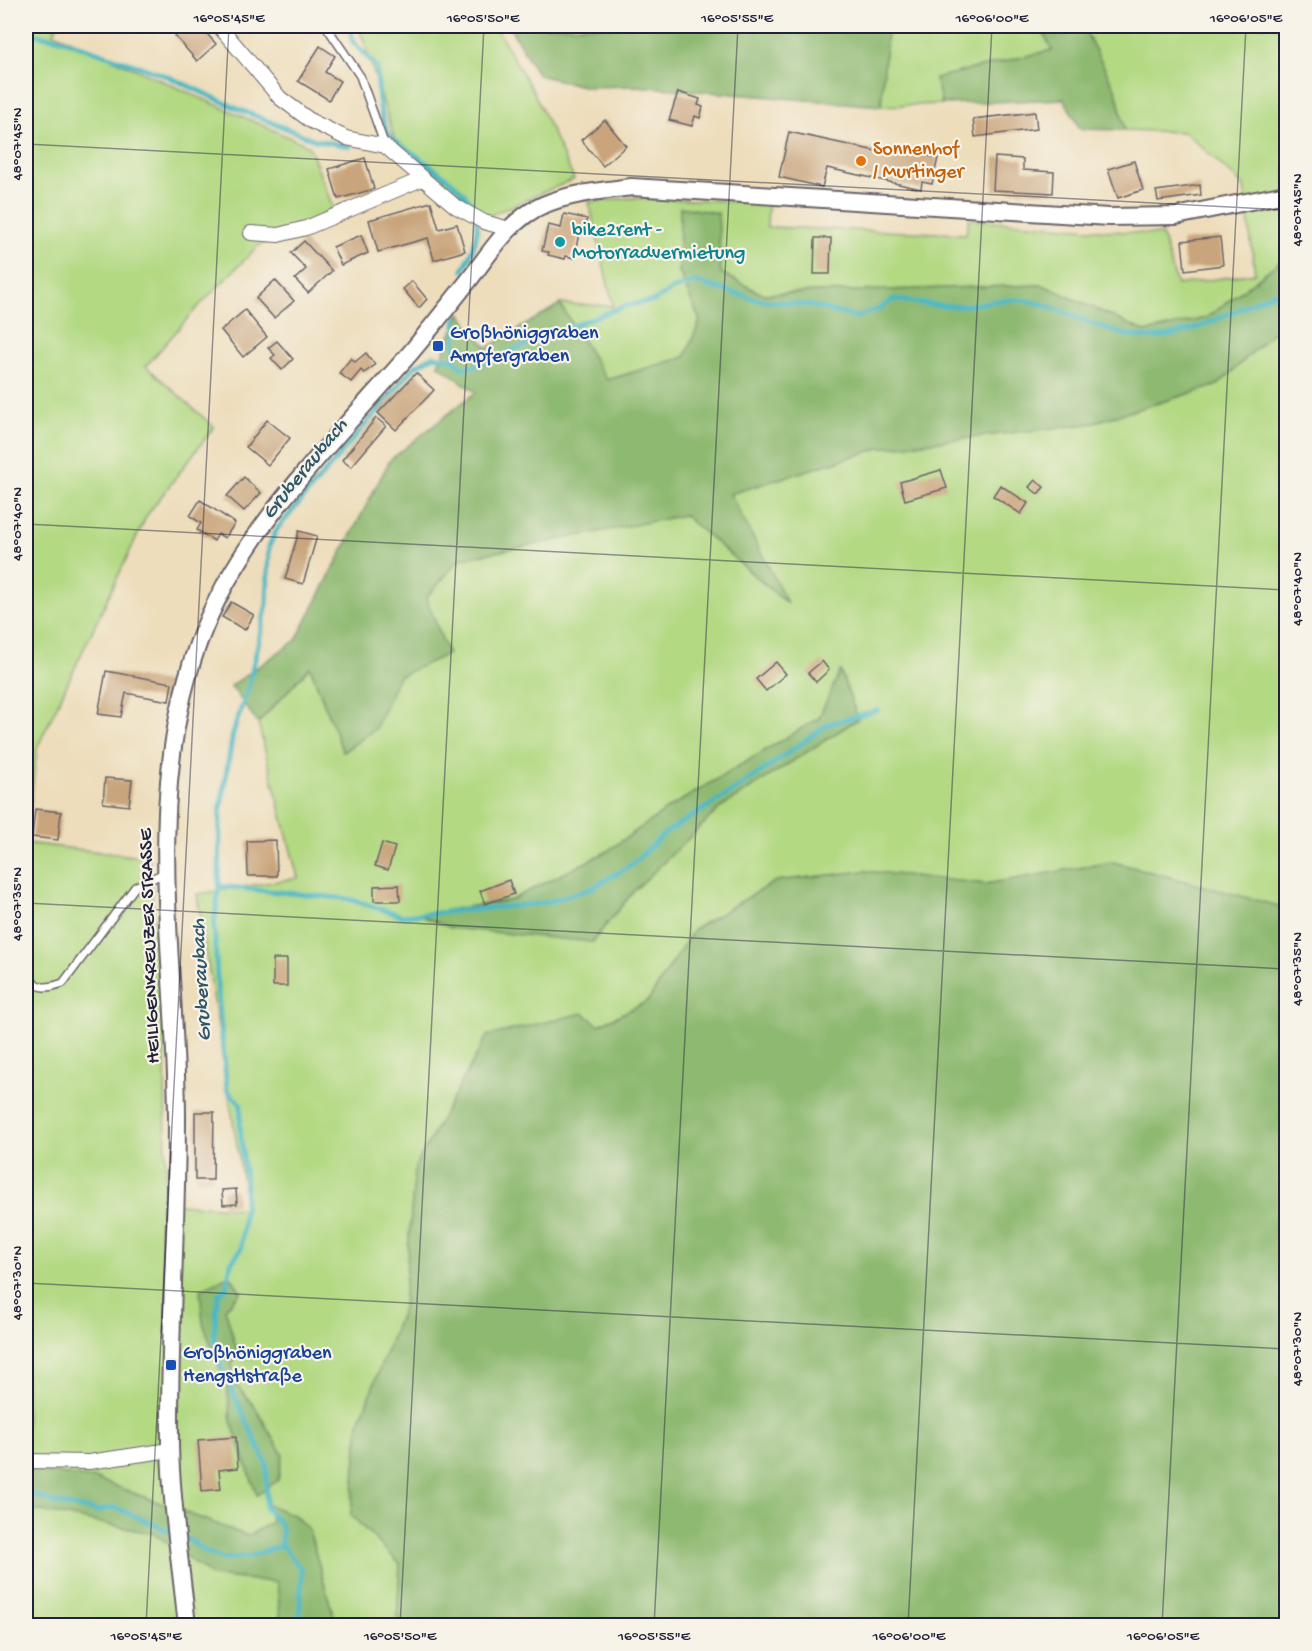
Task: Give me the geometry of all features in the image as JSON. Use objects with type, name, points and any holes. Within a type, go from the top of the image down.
[{"type":"street","points":[[219,26],[280,98],[312,121],[346,138],[385,146],[455,206],[484,222],[509,229]]},
{"type":"street","points":[[251,232],[278,235],[306,228],[422,179]]},
{"type":"street","name":"HEILIGENKREUZER STRASSE","points":[[187,1626],[170,1450],[177,1117],[166,872],[171,771],[182,701],[204,627],[227,580],[255,533],[433,325],[509,229],[541,206],[590,192],[632,187],[1110,217],[1176,216],[1287,194]]},
{"type":"street","points":[[26,1461],[89,1462],[170,1450]]},
{"type":"lane","points":[[326,26],[360,76],[385,146]]},
{"type":"lane","points":[[26,975],[34,986],[47,989],[63,983],[135,887],[166,872]]},
{"type":"green space","points":[[26,26],[57,26],[54,33],[309,146],[334,210],[258,246],[194,311],[146,366],[214,427],[147,515],[37,748],[26,843]]},
{"type":"green space","points":[[359,26],[495,26],[534,93],[574,179],[486,217],[395,140]]},
{"type":"green space","points":[[509,26],[885,26],[887,30],[881,106],[635,86],[587,87],[538,75]]},
{"type":"green space","points":[[885,26],[1040,26],[1052,50],[935,78],[942,104],[881,106],[887,30]]},
{"type":"green space","points":[[1040,26],[1083,26],[1116,91],[1125,130],[1080,129],[1064,99],[942,104],[935,78],[1052,50]]},
{"type":"green space","points":[[1083,26],[1286,26],[1286,265],[1279,262],[1206,318],[1146,332],[1043,285],[762,294],[721,273],[717,213],[679,271],[700,321],[685,357],[606,380],[560,304],[613,306],[589,202],[630,198],[768,202],[767,227],[966,234],[969,219],[1162,235],[1177,285],[1255,273],[1244,186],[1185,132],[1125,130],[1116,91]]},
{"type":"green space","points":[[680,207],[718,213],[721,273],[762,294],[1043,285],[1146,332],[1206,318],[1280,262],[1286,265],[1286,320],[1218,385],[1088,424],[880,448],[730,494],[788,604],[684,515],[460,559],[426,598],[448,654],[399,676],[375,729],[343,752],[310,667],[258,723],[231,686],[296,640],[390,460],[476,392],[438,365],[460,313],[487,348],[560,304],[607,380],[685,357],[700,321],[679,271]]},
{"type":"green space","points":[[1286,320],[1286,908],[1113,862],[986,884],[865,871],[776,881],[694,929],[648,1001],[599,1025],[415,1167],[403,1308],[359,1423],[351,1515],[400,1564],[397,1625],[336,1625],[309,1530],[266,1505],[272,1522],[248,1536],[96,1479],[26,1469],[26,843],[149,858],[165,1038],[166,1203],[247,1209],[197,894],[298,878],[258,723],[310,667],[343,752],[375,729],[399,676],[447,654],[426,598],[460,559],[684,515],[786,603],[729,494],[880,448],[1088,424],[1218,385]],"holes":[[[841,672],[858,719],[720,808],[634,890],[592,942],[421,914],[511,900],[606,852],[669,808],[819,718]],[[200,1291],[241,1292],[225,1309],[237,1351],[232,1365],[236,1385],[255,1407],[231,1421],[228,1392]]]},
{"type":"green space","points":[[840,671],[858,719],[720,808],[635,890],[592,942],[451,928],[419,915],[511,900],[606,852],[669,808],[819,718]]},
{"type":"green space","points":[[1113,862],[1286,908],[1286,1625],[397,1625],[400,1564],[351,1515],[359,1423],[403,1308],[415,1167],[487,1036],[583,1013],[599,1025],[648,1001],[694,929],[776,881],[865,871],[986,884]]},
{"type":"green space","points":[[230,1275],[241,1292],[225,1309],[237,1351],[232,1365],[236,1385],[255,1407],[283,1455],[278,1480],[257,1495],[231,1421],[228,1392],[203,1323],[200,1290]]},
{"type":"green space","points":[[26,1469],[96,1479],[248,1536],[272,1522],[266,1504],[294,1515],[309,1530],[336,1625],[281,1625],[277,1582],[213,1576],[155,1534],[42,1511],[26,1511]]},
{"type":"green space","points":[[26,1511],[42,1511],[155,1534],[213,1576],[277,1582],[281,1625],[26,1625]]},
{"type":"building","points":[[187,26],[200,26],[216,44],[197,61],[175,36]]},
{"type":"building","points":[[320,46],[335,56],[325,72],[340,81],[329,100],[298,81]]},
{"type":"building","points":[[678,92],[700,99],[698,105],[703,107],[700,118],[695,116],[692,126],[669,120]]},
{"type":"building","points":[[1035,112],[1037,129],[975,137],[973,119]]},
{"type":"building","points":[[605,120],[626,146],[603,166],[581,140]]},
{"type":"building","points":[[789,132],[890,154],[892,148],[938,158],[932,184],[922,182],[921,189],[827,168],[822,187],[779,177]]},
{"type":"building","points":[[995,157],[1023,159],[1023,170],[1054,172],[1053,193],[993,190]]},
{"type":"building","points":[[365,158],[374,189],[338,199],[329,169]]},
{"type":"building","points":[[1134,161],[1143,190],[1118,198],[1108,169]]},
{"type":"building","points":[[1200,185],[1201,195],[1158,201],[1156,191]]},
{"type":"building","points":[[431,202],[439,229],[457,224],[465,251],[434,260],[428,238],[378,252],[369,220]]},
{"type":"building","name":"bike2rent - Motorradvermietung","points":[[564,214],[587,219],[583,234],[579,233],[574,258],[566,256],[565,259],[548,255],[549,252],[542,251],[548,225],[561,228]]},
{"type":"building","points":[[361,235],[368,253],[341,265],[333,247]]},
{"type":"building","points":[[1220,237],[1223,265],[1185,270],[1182,241]]},
{"type":"building","points":[[815,238],[831,238],[830,274],[814,274]]},
{"type":"building","points":[[304,241],[332,271],[308,293],[295,279],[306,269],[291,253]]},
{"type":"building","points":[[275,280],[294,301],[274,318],[256,298]]},
{"type":"building","points":[[412,281],[427,299],[419,308],[403,289]]},
{"type":"building","points":[[245,310],[267,337],[243,357],[221,330]]},
{"type":"building","points":[[277,341],[293,359],[282,370],[271,358],[275,355],[268,348]]},
{"type":"building","points":[[366,353],[375,365],[364,373],[361,370],[351,382],[339,373],[351,358],[355,362]]},
{"type":"building","points":[[416,373],[434,390],[396,430],[378,413]]},
{"type":"building","points":[[376,418],[386,426],[351,467],[342,460]]},
{"type":"building","points":[[267,420],[290,438],[268,465],[246,447]]},
{"type":"building","points":[[941,470],[947,488],[905,500],[900,482]]},
{"type":"building","points":[[244,477],[261,493],[244,511],[227,496]]},
{"type":"building","points":[[1035,480],[1044,487],[1038,494],[1029,487]]},
{"type":"building","points":[[1000,485],[1028,503],[1021,514],[993,496]]},
{"type":"building","points":[[200,500],[235,523],[225,538],[218,534],[214,541],[197,530],[201,523],[190,516]]},
{"type":"building","points":[[299,531],[317,536],[303,584],[285,579]]},
{"type":"building","points":[[231,602],[254,615],[245,630],[222,617]]},
{"type":"building","points":[[822,661],[829,670],[816,682],[808,673]]},
{"type":"building","points":[[776,662],[786,674],[766,691],[756,679]]},
{"type":"building","points":[[106,671],[172,683],[169,701],[126,693],[121,717],[98,714]]},
{"type":"building","points":[[105,778],[132,780],[129,806],[103,803]]},
{"type":"building","points":[[35,809],[61,812],[58,840],[32,837]]},
{"type":"building","points":[[276,840],[277,876],[248,876],[247,841]]},
{"type":"building","points":[[382,843],[395,847],[388,870],[375,866]]},
{"type":"building","points":[[509,880],[514,894],[485,904],[480,891]]},
{"type":"building","points":[[399,885],[400,901],[374,901],[374,886]]},
{"type":"building","points":[[273,959],[287,959],[287,986],[273,986]]},
{"type":"building","points":[[195,1112],[214,1112],[213,1180],[195,1180]]},
{"type":"building","points":[[236,1189],[237,1204],[223,1205],[222,1190]]},
{"type":"building","points":[[236,1437],[238,1468],[219,1470],[221,1489],[202,1491],[198,1440]]},
{"type":"waterway","name":"Gruberaubach","points":[[351,26],[352,41],[377,67],[381,110],[389,135],[447,178],[470,202],[476,215],[477,230],[473,248],[463,270]]},
{"type":"waterway","points":[[26,33],[60,39],[167,76],[236,108],[315,140],[350,146]]},
{"type":"waterway","points":[[455,360],[462,368],[475,366],[628,305],[654,301],[671,290],[695,282],[759,300],[808,305],[856,317],[881,308],[894,299],[950,306],[1022,300],[1056,309],[1107,329],[1141,337],[1158,337],[1191,330],[1286,289]]},
{"type":"waterway","name":"Gruberaubach","points":[[299,1626],[302,1570],[282,1545],[281,1525],[266,1508],[267,1465],[223,1371],[214,1336],[218,1294],[226,1289],[231,1263],[241,1249],[246,1186],[240,1126],[241,1105],[227,1090],[218,994],[214,926],[219,886],[220,812],[233,733],[249,685],[267,604],[269,546],[277,529],[414,367],[434,356],[455,360],[456,318]]},
{"type":"waterway","points":[[219,886],[349,899],[403,916],[545,903],[592,888],[633,864],[665,833],[738,788],[829,724],[878,710]]},
{"type":"waterway","points":[[26,1492],[54,1503],[98,1511],[114,1507],[191,1541],[204,1551],[223,1559],[251,1556],[282,1545]]},
{"type":"place","name":"Sonnenhof / Murtinger","points":[[861,161]]},
{"type":"place","name":"bike2rent - Motorradvermietung","points":[[560,242]]},
{"type":"place","name":"Großhöniggraben Ampfergraben","points":[[438,346]]},
{"type":"place","name":"Großhöniggraben Hengstlstraße","points":[[171,1365]]}]
